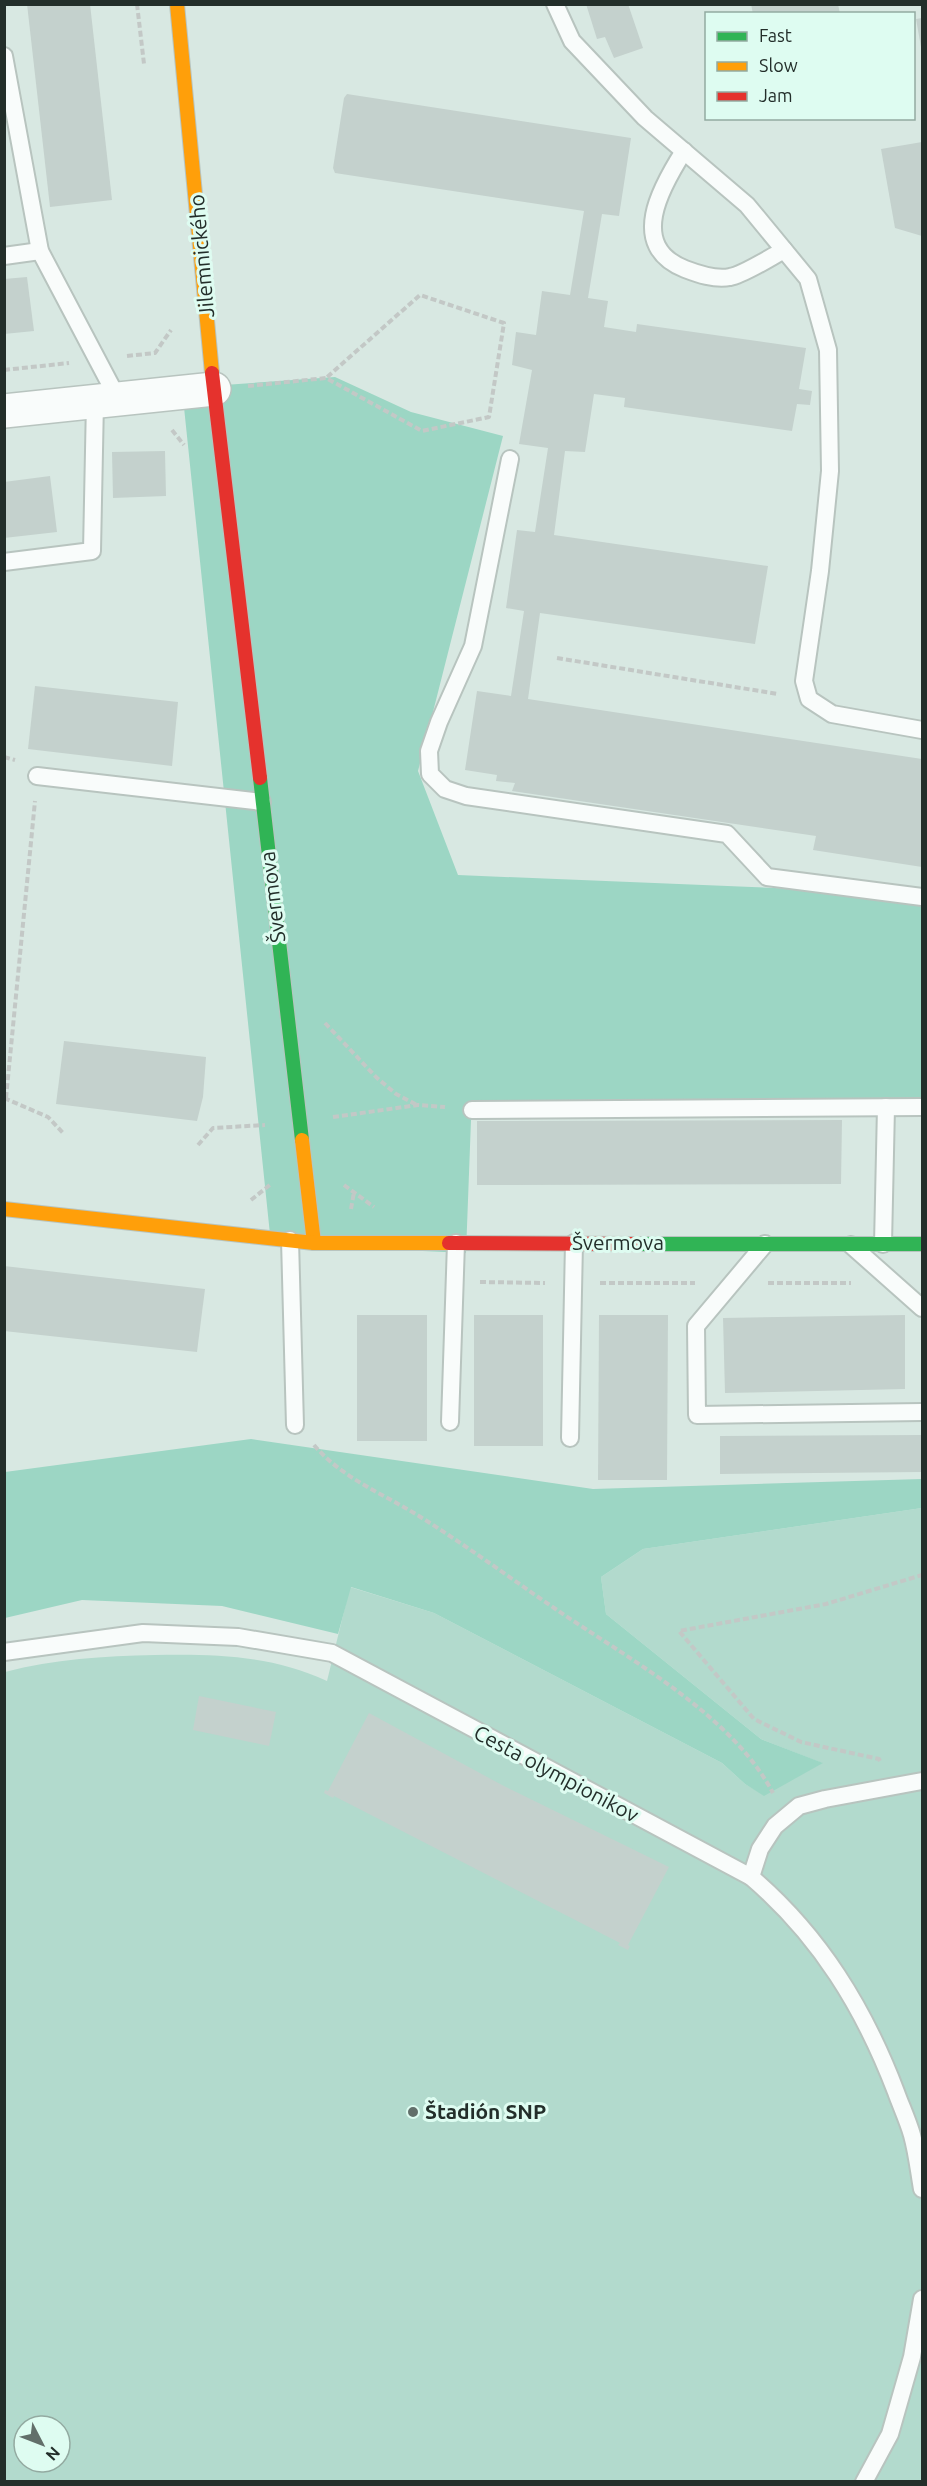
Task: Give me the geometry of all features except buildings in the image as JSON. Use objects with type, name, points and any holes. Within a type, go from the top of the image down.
[{"type":"street","name":"Jilemnického","points":[[177,4],[214,389]]},
{"type":"street","points":[[4,411],[214,389]]},
{"type":"street","name":"Švermova","points":[[214,389],[314,1243]]},
{"type":"street","name":"Švermova","points":[[4,1209],[314,1243],[922,1244]]},
{"type":"lane","points":[[555,4],[572,41],[645,118],[747,205],[808,279],[828,350],[830,471],[820,571],[804,681],[809,699],[832,714],[922,730]]},
{"type":"lane","points":[[4,56],[40,251],[106,400],[92,551],[4,562]]},
{"type":"lane","points":[[684,151],[665,181],[652,220],[655,242],[672,264],[701,276],[730,277],[784,250]]},
{"type":"lane","points":[[4,256],[40,251]]},
{"type":"lane","points":[[510,459],[473,646],[439,722],[429,751],[430,774],[445,789],[466,796],[727,834],[767,878],[922,897]]},
{"type":"lane","points":[[37,776],[262,802]]},
{"type":"lane","points":[[884,1244],[886,1107]]},
{"type":"lane","points":[[472,1110],[922,1107]]},
{"type":"lane","points":[[290,1240],[295,1425]]},
{"type":"lane","points":[[450,1422],[456,1243]]},
{"type":"lane","points":[[570,1438],[574,1243]]},
{"type":"lane","points":[[766,1244],[696,1326],[698,1415],[922,1412]]},
{"type":"lane","points":[[849,1244],[922,1308]]},
{"type":"lane","name":"Cesta olympionikov","points":[[4,1652],[143,1634],[238,1636],[333,1653],[752,1877],[786,1910],[813,1941],[855,2001],[883,2056],[912,2135],[922,2190]]},
{"type":"lane","points":[[752,1877],[760,1849],[775,1826],[800,1806],[825,1799],[922,1781]]},
{"type":"lane","points":[[864,2481],[890,2434],[912,2357],[922,2299]]},
{"type":"path","points":[[214,389],[326,378],[422,431],[489,417],[504,323],[420,295],[326,378]]},
{"type":"path","points":[[171,429],[186,447]]},
{"type":"path","points":[[557,658],[809,699]]},
{"type":"path","points":[[37,776],[5,1098],[48,1117],[64,1134]]},
{"type":"path","points":[[321,1018],[376,1077],[396,1094],[418,1105]]},
{"type":"path","points":[[332,1117],[418,1105],[472,1110]]},
{"type":"path","points":[[198,1145],[213,1128],[266,1125]]},
{"type":"path","points":[[239,1199],[251,1200],[273,1183]]},
{"type":"path","points":[[295,1425],[326,1459],[355,1480],[415,1514],[687,1698],[740,1747],[764,1775],[775,1797],[775,1826]]},
{"type":"path","points":[[886,1788],[879,1759],[801,1742],[754,1719],[679,1631],[826,1604],[922,1575]]},
{"type":"green space","points":[[335,377],[411,412],[503,436],[418,771],[458,875],[922,894],[922,1101],[471,1120],[466,1253],[271,1244],[182,388]]},
{"type":"green space","points":[[251,1439],[593,1489],[922,1479],[922,1508],[643,1549],[601,1577],[606,1614],[761,1739],[823,1763],[764,1796],[745,1784],[722,1763],[434,1613],[351,1587],[338,1634],[222,1606],[82,1600],[5,1618],[5,1472]]},
{"type":"green space","name":"Štadión SNP","points":[[922,1508],[922,2481],[5,2481],[5,1672],[79,1659],[136,1655],[199,1655],[264,1661],[306,1672],[327,1681],[350,1587],[434,1613],[722,1763],[745,1784],[764,1795],[822,1763],[761,1739],[606,1614],[601,1577],[643,1549]]},
{"type":"traffic: fast","points":[[260,778],[302,1140]]},
{"type":"traffic: fast","points":[[632,1244],[922,1244]]},
{"type":"traffic: slow","points":[[177,4],[212,373]]},
{"type":"traffic: slow","points":[[302,1140],[314,1243]]},
{"type":"traffic: slow","points":[[4,1209],[314,1243],[449,1243]]},
{"type":"traffic: jam","points":[[212,373],[260,778]]},
{"type":"traffic: jam","points":[[449,1243],[632,1244]]},
{"type":"place","name":"Štadión SNP","points":[[413,2112]]}]
